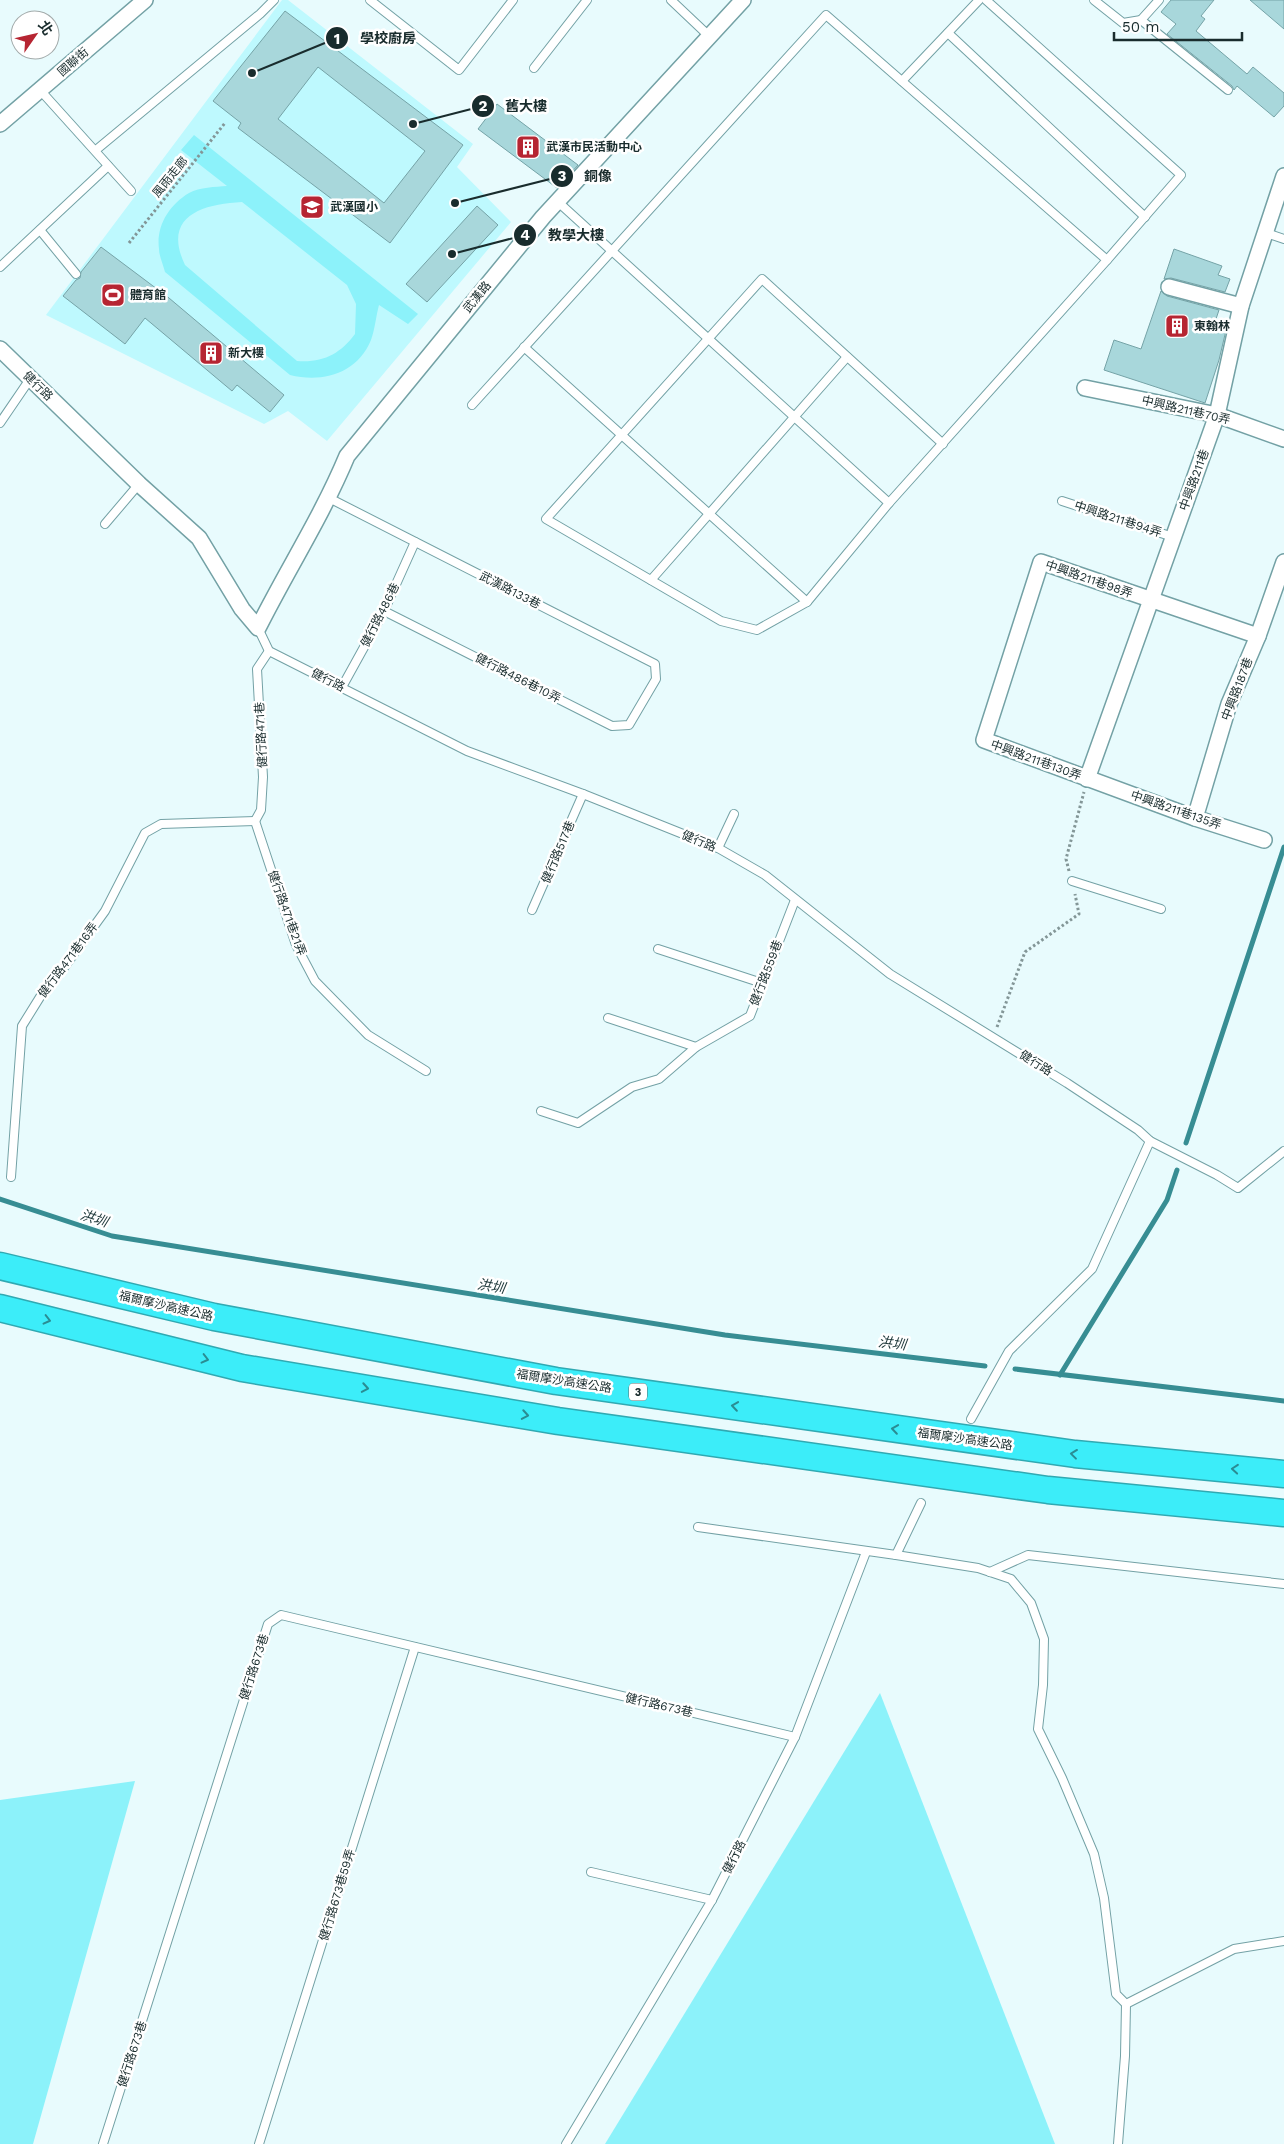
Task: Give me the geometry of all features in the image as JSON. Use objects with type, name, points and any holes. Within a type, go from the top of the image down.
[{"type":"highway","name":"福爾摩沙高速公路","points":[[0,1266],[214,1317],[556,1381],[1075,1454],[1284,1474]]},
{"type":"highway","points":[[0,1308],[242,1368],[548,1419],[1048,1490],[1284,1513]]},
{"type":"street","name":"國聯街","points":[[0,124],[145,0]]},
{"type":"street","name":"武漢路","points":[[258,628],[277,590],[329,498],[347,456],[557,202],[743,0]]},
{"type":"street","name":"中興路211巷","points":[[1088,779],[1217,415],[1241,306],[1284,176]]},
{"type":"street","points":[[1169,287],[1241,306]]},
{"type":"street","name":"健行路","points":[[0,349],[139,484],[198,538],[242,609],[258,628]]},
{"type":"street","name":"中興路211巷70弄","points":[[1085,388],[1217,415],[1284,439]]},
{"type":"street","name":"中興路211巷98弄","points":[[984,740],[1041,562],[1258,636]]},
{"type":"street","name":"中興路187巷","points":[[1195,818],[1229,704],[1258,636],[1284,562]]},
{"type":"street","name":"中興路211巷130弄","points":[[984,740],[1088,779]]},
{"type":"street","name":"中興路211巷135弄","points":[[1088,779],[1195,818],[1264,840]]},
{"type":"lane","points":[[96,150],[260,14],[274,0]]},
{"type":"lane","points":[[370,0],[459,70],[513,0]]},
{"type":"lane","points":[[534,68],[587,0]]},
{"type":"lane","points":[[671,0],[709,36]]},
{"type":"lane","points":[[902,81],[979,0]]},
{"type":"lane","points":[[943,444],[762,279],[546,520],[722,621],[757,630],[807,602],[889,503],[943,444],[1108,260],[1181,175],[986,0]]},
{"type":"lane","points":[[1094,0],[1123,23],[1142,20],[1159,0]]},
{"type":"lane","points":[[472,405],[826,15],[1108,260]]},
{"type":"lane","points":[[1142,20],[1228,90]]},
{"type":"lane","points":[[948,33],[1145,216]]},
{"type":"lane","points":[[40,90],[131,191]]},
{"type":"lane","points":[[0,267],[108,166]]},
{"type":"lane","points":[[557,202],[889,503]]},
{"type":"lane","points":[[40,230],[76,274]]},
{"type":"lane","points":[[1266,233],[1284,239]]},
{"type":"lane","points":[[524,347],[807,602]]},
{"type":"lane","points":[[651,580],[847,357]]},
{"type":"lane","points":[[0,423],[30,379]]},
{"type":"lane","points":[[105,524],[139,484]]},
{"type":"lane","name":"武漢路133巷","points":[[329,498],[655,664],[656,679],[643,702]]},
{"type":"lane","name":"中興路211巷94弄","points":[[1062,501],[1173,537]]},
{"type":"lane","name":"健行路486巷","points":[[342,687],[384,611],[415,542]]},
{"type":"lane","name":"健行路486巷10弄","points":[[384,611],[612,726],[629,725],[643,702]]},
{"type":"lane","name":"健行路","points":[[258,628],[269,651],[467,751],[583,794],[718,848],[765,875],[890,974],[993,1037],[1138,1130],[1150,1142],[1217,1175],[1238,1188],[1284,1151]]},
{"type":"lane","name":"健行路471巷","points":[[255,820],[261,810],[263,776],[257,669],[269,651]]},
{"type":"lane","name":"健行路517巷","points":[[532,910],[583,794]]},
{"type":"lane","points":[[718,848],[734,814]]},
{"type":"lane","name":"健行路471巷21弄","points":[[255,820],[296,945],[315,982],[368,1035],[426,1071]]},
{"type":"lane","name":"健行路471巷16弄","points":[[11,1177],[22,1026],[45,989],[64,969],[105,911],[145,833],[161,824],[255,820]]},
{"type":"lane","points":[[1072,881],[1161,909]]},
{"type":"lane","name":"健行路559巷","points":[[541,1111],[578,1123],[632,1087],[659,1079],[696,1047],[750,1016],[795,900]]},
{"type":"lane","points":[[658,949],[762,983]]},
{"type":"lane","points":[[608,1018],[696,1047]]},
{"type":"lane","points":[[971,1419],[1010,1350],[1092,1269],[1150,1142]]},
{"type":"lane","points":[[896,1555],[921,1503]]},
{"type":"lane","points":[[698,1527],[896,1555],[990,1572],[1011,1579],[1031,1603],[1044,1639],[1043,1685],[1038,1729],[1062,1778],[1094,1854],[1104,1898],[1116,1994],[1126,2004],[1125,2056],[1118,2144]]},
{"type":"lane","name":"健行路","points":[[566,2144],[712,1900],[795,1737],[866,1552]]},
{"type":"lane","points":[[990,1572],[1028,1555],[1284,1584]]},
{"type":"lane","name":"健行路673巷","points":[[103,2144],[268,1624],[281,1615],[795,1737]]},
{"type":"lane","name":"健行路673巷59弄","points":[[259,2144],[415,1646]]},
{"type":"lane","points":[[591,1872],[712,1900]]},
{"type":"lane","points":[[1126,2004],[1234,1950],[1284,1941]]},
{"type":"path","name":"風雨走廊","points":[[129,242],[225,123]]},
{"type":"path","points":[[993,1037],[1025,952],[1079,914],[1066,859],[1088,779]]},
{"type":"shaded area","name":"武漢國小","points":[[282,0],[288,0],[473,144],[457,167],[511,222],[327,441],[288,411],[264,424],[46,315]]},
{"type":"shaded area","points":[[194,135],[418,314],[408,324],[379,305],[371,340],[365,352],[357,361],[348,368],[326,376],[314,378],[290,375],[165,272],[160,254],[159,240],[162,224],[170,210],[182,198],[193,191],[227,186],[181,150]],"holes":[[[242,202],[347,285],[356,304],[355,334],[343,347],[330,356],[323,359],[297,361],[185,265],[179,249],[178,235],[182,224],[200,210],[227,203]]]},
{"type":"shaded area","points":[[880,1693],[1055,2144],[605,2144]]},
{"type":"shaded area","points":[[135,1781],[33,2144],[0,2144],[0,1800]]},
{"type":"building","points":[[1171,0],[1214,0],[1201,16],[1205,19],[1196,31],[1247,74],[1253,67],[1284,93],[1284,106],[1274,117],[1237,86],[1234,90],[1232,86],[1167,34],[1176,24],[1161,12]]},
{"type":"building","points":[[1250,0],[1284,0],[1284,29]]},
{"type":"building","points":[[285,11],[463,145],[390,243],[238,128],[241,123],[213,101]],"holes":[[[318,67],[425,151],[384,203],[278,119]]]},
{"type":"building","name":"武漢市民活動中心","points":[[497,104],[578,165],[557,188],[478,129]]},
{"type":"building","points":[[477,206],[498,225],[427,302],[406,284]]},
{"type":"building","points":[[101,247],[169,298],[284,395],[270,412],[237,385],[232,391],[145,318],[125,344],[63,296],[76,280],[80,278],[81,272]]},
{"type":"building","points":[[1174,249],[1222,266],[1218,275],[1230,279],[1225,292],[1171,278],[1164,279]]},
{"type":"building","points":[[1161,291],[1167,296],[1219,310],[1215,322],[1227,326],[1219,360],[1205,403],[1104,370],[1114,340],[1141,349]]},
{"type":"waterway","points":[[1186,1143],[1284,847]]},
{"type":"waterway","points":[[1060,1375],[1167,1200],[1177,1170]]},
{"type":"waterway","name":"洪圳","points":[[0,1199],[112,1236],[725,1335],[985,1366]]},
{"type":"waterway","name":"洪圳","points":[[1015,1369],[1284,1401]]},
{"type":"place","name":"學校廚房","points":[[252,73]]},
{"type":"place","name":"舊大樓","points":[[413,124]]},
{"type":"place","name":"武漢市民活動中心","points":[[528,147]]},
{"type":"place","name":"銅像","points":[[455,203]]},
{"type":"place","name":"武漢國小","points":[[312,207]]},
{"type":"place","name":"教學大樓","points":[[452,254]]},
{"type":"place","name":"體育館","points":[[113,295]]},
{"type":"place","name":"東翰林","points":[[1177,326]]},
{"type":"place","name":"新大樓","points":[[211,353]]}]
